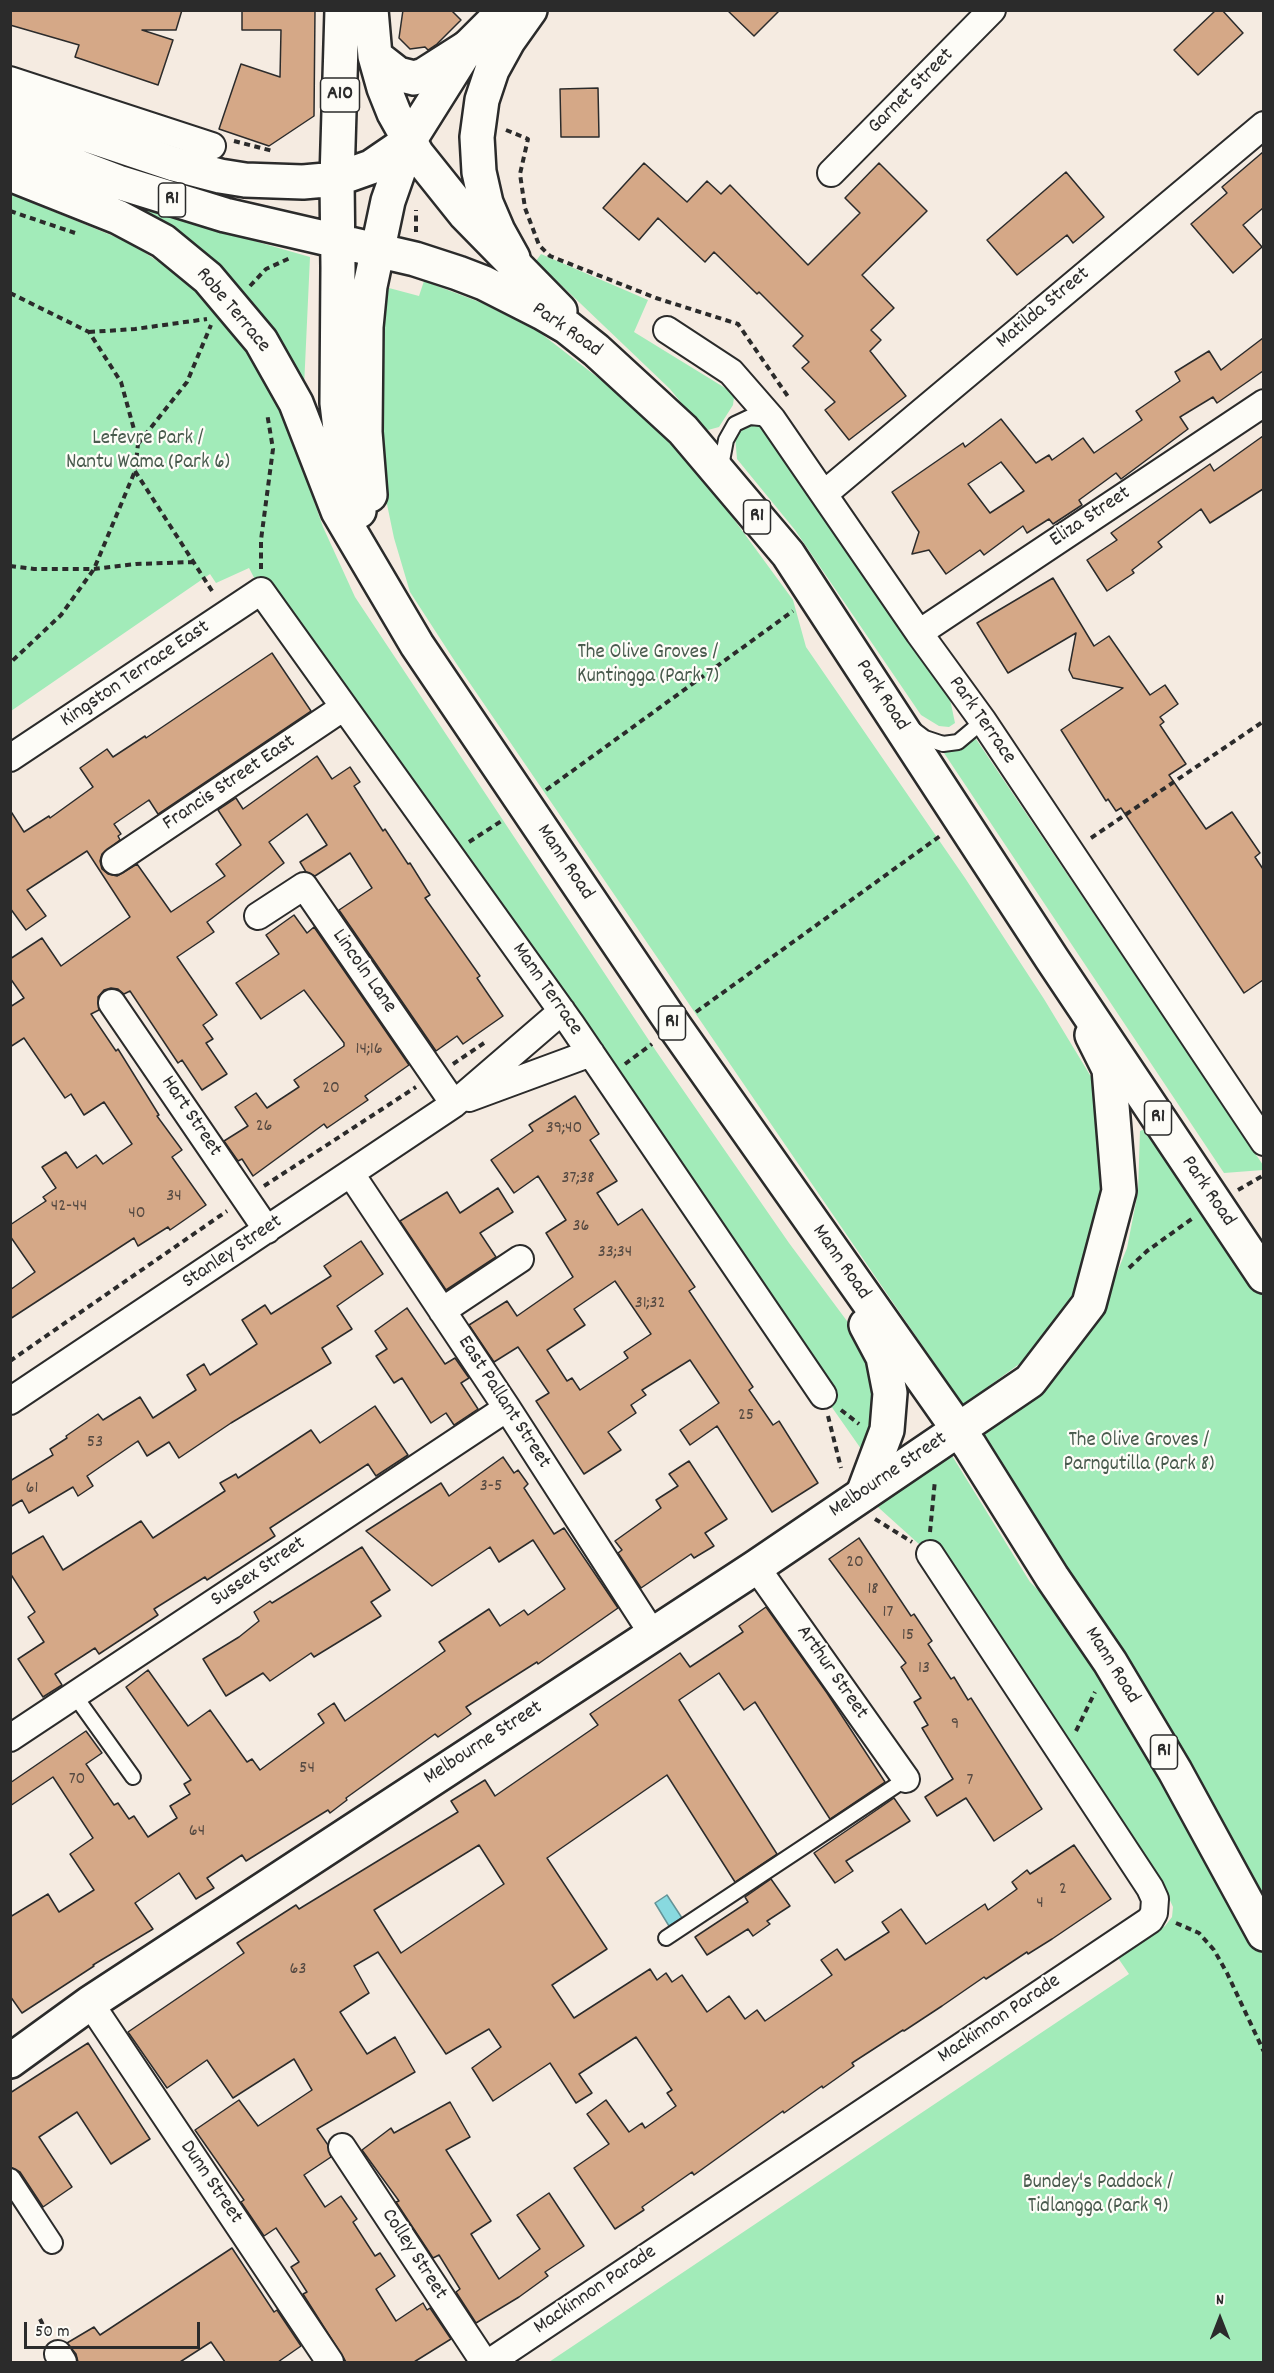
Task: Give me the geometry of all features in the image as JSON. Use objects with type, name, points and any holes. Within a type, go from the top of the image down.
[{"type":"main road","name":"A10","points":[[337,178],[342,10]]},
{"type":"main road","name":"A10","points":[[371,10],[375,56],[384,88],[409,141]]},
{"type":"main road","points":[[375,56],[398,74],[414,78],[424,75],[468,47],[505,10]]},
{"type":"main road","points":[[519,268],[498,231],[486,203],[479,172],[477,137],[482,100],[492,70],[508,41],[530,10]]},
{"type":"main road","points":[[393,605],[373,521],[366,454],[366,327],[371,276],[388,201],[409,141],[468,47]]},
{"type":"main road","points":[[10,109],[174,164],[220,176],[280,182],[337,178],[371,166],[409,141]]},
{"type":"main road","name":"R1","points":[[10,141],[171,200],[376,250]]},
{"type":"main road","points":[[409,141],[426,168],[465,214],[596,350]]},
{"type":"main road","name":"Robe Terrace","points":[[10,174],[94,206],[140,228],[188,260],[231,304],[261,341],[284,379],[304,421],[338,511],[393,605]]},
{"type":"main road","points":[[337,178],[337,403],[340,441],[356,501],[393,605]]},
{"type":"main road","name":"Park Road","points":[[376,250],[434,265],[484,283],[567,327],[596,350],[683,430],[730,484],[788,554],[1052,959],[1263,1276]]},
{"type":"main road","name":"Mann Road","points":[[393,605],[417,645],[649,989],[958,1429],[1052,1577],[1110,1662],[1175,1771],[1263,1934]]},
{"type":"main road","name":"Melbourne Street","points":[[10,2061],[90,2003],[652,1633],[756,1567],[867,1505],[958,1429],[1030,1381],[1089,1304],[1119,1191],[1109,1069],[1052,959]]},
{"type":"main road","points":[[813,1225],[883,1357],[890,1393],[887,1430],[867,1505]]},
{"type":"street","name":"Garnet Street","points":[[831,173],[992,10]]},
{"type":"street","points":[[10,80],[205,144]]},
{"type":"street","name":"Matilda Street","points":[[824,494],[1263,125]]},
{"type":"street","name":"Park Terrace","points":[[667,330],[731,372],[772,419],[919,633],[983,721],[1263,1142]]},
{"type":"street","name":"Eliza Street","points":[[919,633],[1263,402]]},
{"type":"street","name":"Kingston Terrace East","points":[[10,758],[261,591]]},
{"type":"street","name":"Mann Terrace","points":[[261,591],[562,1011],[823,1395]]},
{"type":"street","name":"Francis Street East","points":[[115,861],[344,707]]},
{"type":"street","name":"Lincoln Lane","points":[[258,916],[304,886],[454,1104]]},
{"type":"street","name":"Hart Street","points":[[112,1003],[267,1230]]},
{"type":"street","name":"Stanley Street","points":[[10,1401],[454,1104],[562,1011]]},
{"type":"street","name":"Stanley Street","points":[[454,1104],[591,1053]]},
{"type":"street","name":"East Pallant Street","points":[[351,1174],[507,1407],[652,1633]]},
{"type":"street","points":[[442,1311],[520,1259]]},
{"type":"street","name":"Sussex Street","points":[[10,1738],[507,1407]]},
{"type":"street","points":[[930,1554],[1150,1888],[1155,1899],[1154,1913]]},
{"type":"street","name":"Arthur Street","points":[[756,1567],[906,1779]]},
{"type":"street","name":"Mackinnon Parade","points":[[490,2362],[1150,1920],[1154,1913]]},
{"type":"street","name":"Dunn Street","points":[[90,2003],[330,2362]]},
{"type":"street","name":"Colley Street","points":[[342,2147],[484,2362]]},
{"type":"street","points":[[10,2179],[52,2243]]},
{"type":"lane","points":[[730,484],[722,461],[726,440],[735,424],[750,417],[772,419]]},
{"type":"lane","points":[[889,708],[925,738],[943,744],[958,742],[983,721]]},
{"type":"lane","points":[[75,1696],[133,1777]]},
{"type":"lane","points":[[666,1938],[906,1779]]},
{"type":"path","points":[[502,129],[528,139],[520,174],[525,208],[539,245],[550,256],[656,298],[738,324],[790,401]]},
{"type":"path","points":[[205,144],[206,135],[284,154]]},
{"type":"path","points":[[10,212],[82,235]]},
{"type":"path","points":[[248,288],[266,269],[293,257]]},
{"type":"path","points":[[10,293],[88,332],[121,382],[138,444],[135,471],[94,569],[61,615],[10,663]]},
{"type":"path","points":[[206,311],[219,326]]},
{"type":"path","points":[[88,332],[135,329],[213,318]]},
{"type":"path","points":[[138,444],[187,382],[213,318]]},
{"type":"path","points":[[261,591],[261,540],[273,448],[267,409]]},
{"type":"path","points":[[135,471],[227,614]]},
{"type":"path","points":[[10,566],[94,569],[136,564],[194,562]]},
{"type":"path","points":[[546,790],[796,609]]},
{"type":"path","points":[[1070,852],[1263,721]]},
{"type":"path","points":[[450,855],[503,820]]},
{"type":"path","points":[[693,1014],[962,820]]},
{"type":"path","points":[[607,1077],[653,1043]]},
{"type":"path","points":[[1235,1191],[1263,1175]]},
{"type":"path","points":[[10,1361],[231,1208]]},
{"type":"path","points":[[823,1395],[862,1426]]},
{"type":"path","points":[[823,1395],[841,1468]]},
{"type":"path","points":[[930,1554],[930,1522],[936,1472]]},
{"type":"path","points":[[867,1505],[930,1554]]},
{"type":"path","points":[[1063,1756],[1110,1662]]},
{"type":"path","points":[[1154,1913],[1199,1933],[1214,1950],[1263,2052]]},
{"type":"green space","name":"Lefevre Park / Nantu Wama (Park 6)","points":[[11,194],[130,243],[183,278],[229,325],[263,374],[291,436],[323,527],[355,597],[656,1051],[789,1243],[873,1356],[879,1390],[873,1466],[261,591],[249,568],[216,583],[210,574],[11,711]]},
{"type":"green space","points":[[146,210],[310,257],[304,387],[143,216]]},
{"type":"green space","points":[[541,254],[648,300],[634,332],[730,391],[734,397],[733,405],[719,427],[708,430],[700,426],[670,389],[536,261]]},
{"type":"green space","name":"The Olive Groves / Kuntingga (Park 7)","points":[[424,281],[482,303],[539,332],[672,435],[793,600],[806,647],[965,878],[1044,999],[1093,1080],[1103,1141],[1104,1191],[1087,1265],[1075,1292],[1051,1329],[1022,1362],[963,1405],[456,663],[410,592],[394,538],[383,485],[378,430],[379,328],[384,297],[389,288],[419,296]]},
{"type":"green space","points":[[754,424],[771,432],[950,699],[955,723],[949,727],[939,726],[921,715],[795,530],[737,459],[735,435],[743,426]]},
{"type":"green space","points":[[976,739],[1263,1165],[1263,1170],[1224,1173],[940,747]]},
{"type":"green space","name":"The Olive Groves / Parngutilla (Park 8)","points":[[1145,1129],[1263,1296],[1263,1902],[1010,1477],[975,1428],[1098,1310],[1127,1248],[1138,1192],[1140,1131]]},
{"type":"green space","name":"Bundey's Paddock / Tidlangga (Park 9)","points":[[946,1446],[1030,1582],[1072,1624],[1263,1953],[1263,2362],[549,2362],[1129,1974],[1118,1958],[1165,1926],[1172,1917],[1173,1907],[1168,1896],[942,1558],[930,1554],[869,1499]]},
{"type":"water","points":[[667,1895],[682,1918],[669,1926],[655,1903]]},
{"type":"building","points":[[10,10],[182,10],[176,30],[142,30],[173,40],[158,85],[75,57],[79,45],[10,25]]},
{"type":"building","points":[[242,10],[315,10],[314,116],[269,146],[219,129],[241,64],[280,77],[281,30],[242,30]]},
{"type":"building","points":[[403,10],[451,10],[461,20],[428,50],[425,47],[410,49],[399,38]]},
{"type":"building","points":[[727,10],[780,10],[754,36]]},
{"type":"building","points":[[1216,10],[1222,10],[1243,33],[1198,75],[1174,50]]},
{"type":"building","points":[[598,88],[599,137],[561,137],[560,89]]},
{"type":"building","points":[[1263,152],[1263,208],[1243,225],[1262,247],[1233,273],[1191,224],[1227,193],[1222,187]]},
{"type":"building","points":[[644,163],[687,202],[707,181],[721,194],[730,185],[808,265],[860,213],[845,198],[879,163],[927,211],[862,275],[894,308],[871,330],[881,340],[870,351],[906,396],[849,440],[825,410],[835,402],[802,368],[809,362],[793,346],[803,336],[759,292],[757,294],[714,252],[705,262],[658,218],[639,240],[603,208]]},
{"type":"building","points":[[1066,172],[1104,217],[1073,243],[1067,235],[1017,275],[987,240]]},
{"type":"building","points":[[1263,338],[1263,371],[1217,403],[1213,397],[1180,417],[1188,429],[1121,479],[1116,473],[1079,500],[1082,505],[1053,524],[1049,519],[1027,533],[1023,526],[984,555],[980,550],[946,574],[929,550],[912,554],[919,532],[892,492],[963,443],[965,447],[1001,419],[1036,463],[1049,455],[1052,460],[1083,438],[1094,453],[1142,420],[1136,411],[1180,381],[1175,372],[1209,351],[1221,370]],"holes":[[[1001,462],[1024,491],[990,513],[968,484]]]},
{"type":"building","points":[[1263,436],[1263,489],[1210,523],[1201,509],[1158,542],[1162,547],[1132,570],[1134,573],[1107,591],[1087,560],[1117,540],[1111,533],[1210,464],[1214,471]]},
{"type":"building","points":[[1053,578],[1094,646],[1109,636],[1150,695],[1165,685],[1178,704],[1160,717],[1164,722],[1160,725],[1186,764],[1169,775],[1206,829],[1232,812],[1260,853],[1255,857],[1263,869],[1263,980],[1244,993],[1121,808],[1116,811],[1108,799],[1106,801],[1061,730],[1123,688],[1073,678],[1069,670],[1076,633],[1008,673],[977,623]]},
{"type":"building","points":[[272,653],[311,711],[158,814],[149,800],[114,824],[121,834],[118,836],[120,840],[102,854],[100,861],[102,869],[108,874],[117,876],[137,864],[171,912],[225,876],[216,864],[241,845],[218,810],[236,798],[243,809],[317,756],[332,779],[350,767],[360,782],[354,786],[383,831],[385,829],[408,864],[410,863],[430,895],[425,898],[480,976],[477,978],[503,1016],[463,1044],[457,1036],[436,1051],[339,910],[372,888],[350,853],[315,876],[306,872],[300,862],[327,845],[307,814],[269,842],[284,863],[207,922],[214,932],[177,957],[217,1015],[203,1025],[213,1039],[206,1043],[227,1074],[202,1090],[182,1060],[178,1063],[130,991],[124,994],[118,989],[104,990],[98,997],[99,1010],[91,1014],[116,1051],[118,1049],[159,1115],[157,1116],[182,1150],[172,1157],[206,1205],[170,1230],[168,1227],[138,1246],[134,1238],[10,1319],[10,1290],[35,1272],[10,1236],[10,1225],[46,1201],[43,1197],[56,1188],[42,1167],[66,1152],[77,1168],[96,1155],[103,1164],[132,1144],[104,1102],[84,1115],[71,1094],[65,1098],[24,1038],[10,1047],[10,1007],[24,998],[10,978],[10,959],[42,938],[61,966],[130,917],[87,851],[27,890],[46,916],[26,930],[10,908],[10,810],[24,832],[49,816],[50,818],[93,787],[80,768],[107,749],[113,757],[145,736],[146,738]]},
{"type":"building","points":[[294,915],[307,933],[314,927],[409,1065],[365,1096],[368,1100],[327,1128],[324,1124],[253,1176],[242,1159],[238,1161],[224,1141],[248,1126],[235,1107],[256,1093],[267,1108],[299,1087],[294,1080],[344,1046],[304,990],[261,1019],[236,983],[279,954],[266,935]]},
{"type":"building","points":[[575,1096],[599,1134],[590,1140],[617,1181],[597,1193],[618,1225],[642,1209],[695,1287],[689,1291],[753,1387],[749,1390],[773,1425],[779,1421],[818,1483],[772,1512],[717,1426],[690,1445],[680,1430],[719,1403],[690,1360],[642,1390],[646,1395],[631,1405],[636,1413],[608,1432],[621,1450],[584,1474],[536,1401],[549,1393],[518,1347],[494,1362],[469,1325],[507,1301],[517,1316],[573,1277],[546,1233],[566,1220],[538,1176],[514,1193],[491,1160],[533,1131],[529,1125]],"holes":[[[615,1281],[651,1334],[624,1352],[628,1358],[580,1390],[572,1378],[567,1381],[547,1350],[585,1325],[574,1309]]]},
{"type":"building","points":[[498,1188],[513,1212],[480,1233],[496,1257],[446,1290],[400,1221],[447,1192],[460,1213]]},
{"type":"building","points":[[361,1241],[383,1274],[337,1306],[352,1329],[322,1348],[331,1363],[231,1423],[179,1458],[169,1442],[147,1456],[138,1441],[87,1476],[93,1486],[78,1496],[73,1487],[29,1513],[22,1500],[10,1507],[10,1481],[53,1455],[50,1449],[67,1438],[66,1436],[98,1414],[103,1420],[140,1397],[153,1418],[196,1390],[187,1375],[204,1364],[210,1375],[257,1344],[242,1320],[265,1305],[271,1314],[331,1276],[324,1266]]},
{"type":"building","points":[[407,1308],[445,1364],[455,1358],[469,1378],[461,1383],[478,1409],[454,1425],[446,1413],[431,1423],[402,1378],[394,1383],[376,1356],[387,1349],[375,1331]]},
{"type":"building","points":[[375,1406],[408,1455],[376,1476],[368,1464],[270,1528],[275,1536],[207,1580],[205,1577],[154,1609],[158,1615],[99,1654],[95,1648],[55,1674],[62,1685],[43,1697],[18,1659],[44,1642],[28,1617],[35,1612],[10,1573],[10,1555],[43,1536],[63,1570],[141,1521],[153,1538],[225,1491],[220,1483],[236,1474],[238,1478],[311,1430],[320,1443]]},
{"type":"building","points":[[503,1457],[514,1473],[518,1470],[528,1484],[524,1488],[554,1534],[564,1528],[618,1608],[538,1664],[537,1662],[466,1707],[471,1714],[438,1737],[435,1734],[346,1798],[347,1800],[330,1813],[328,1810],[246,1861],[242,1855],[207,1878],[214,1888],[196,1899],[179,1873],[135,1903],[153,1929],[93,1965],[22,2013],[10,1996],[10,1917],[48,1894],[59,1912],[94,1890],[70,1854],[93,1838],[53,1777],[10,1806],[10,1783],[86,1731],[102,1753],[86,1764],[114,1805],[118,1803],[129,1819],[134,1816],[148,1837],[177,1818],[170,1806],[190,1794],[184,1784],[191,1780],[126,1687],[148,1670],[188,1726],[210,1710],[247,1762],[252,1759],[260,1770],[324,1723],[318,1714],[334,1703],[345,1721],[445,1651],[439,1642],[489,1609],[500,1626],[524,1610],[528,1615],[565,1589],[533,1540],[499,1562],[490,1547],[432,1586],[366,1531],[441,1483],[449,1496]]},
{"type":"building","points":[[689,1461],[727,1519],[705,1533],[714,1546],[694,1558],[691,1554],[641,1588],[618,1553],[622,1550],[615,1541],[661,1508],[656,1500],[678,1486],[669,1474]]},
{"type":"building","points":[[859,1538],[911,1616],[914,1614],[932,1641],[928,1644],[951,1679],[954,1677],[968,1700],[971,1698],[1042,1809],[994,1841],[966,1798],[937,1816],[925,1797],[953,1779],[922,1728],[928,1725],[914,1702],[921,1698],[901,1667],[906,1663],[829,1559]]},
{"type":"building","points":[[362,1547],[390,1590],[371,1602],[381,1616],[314,1657],[311,1653],[270,1681],[263,1673],[226,1696],[203,1659],[239,1637],[259,1621],[254,1612]]},
{"type":"building","points":[[766,1607],[827,1693],[885,1782],[830,1819],[755,1702],[744,1710],[719,1673],[679,1700],[777,1854],[735,1882],[667,1775],[547,1858],[607,1949],[552,1985],[574,2018],[650,1969],[657,1980],[666,1973],[672,1982],[682,1975],[707,2012],[729,1996],[745,2019],[757,2010],[765,2021],[832,1975],[821,1960],[837,1949],[845,1960],[889,1932],[882,1922],[901,1909],[926,1944],[985,1904],[988,1910],[1017,1889],[1012,1882],[1027,1870],[1030,1874],[1074,1845],[1111,1899],[1052,1939],[1028,1954],[1027,1952],[986,1979],[984,1977],[852,2063],[854,2066],[823,2088],[822,2086],[784,2113],[783,2111],[694,2175],[692,2172],[642,2207],[644,2210],[615,2229],[574,2168],[609,2144],[587,2114],[606,2100],[629,2132],[642,2123],[645,2128],[676,2106],[667,2093],[672,2090],[636,2037],[579,2074],[592,2093],[576,2103],[550,2063],[493,2101],[472,2068],[501,2047],[489,2029],[446,2054],[378,1952],[354,1966],[369,1993],[340,2012],[367,2054],[395,2037],[415,2072],[317,2129],[328,2145],[331,2157],[304,2175],[325,2207],[341,2196],[357,2219],[353,2222],[375,2256],[380,2253],[395,2276],[376,2289],[396,2321],[423,2303],[427,2310],[430,2308],[451,2339],[414,2362],[346,2362],[303,2294],[307,2292],[291,2267],[299,2262],[276,2228],[264,2236],[241,2202],[244,2200],[195,2130],[239,2100],[258,2126],[312,2090],[294,2059],[233,2098],[207,2060],[167,2088],[128,2032],[244,1953],[237,1943],[296,1905],[299,1909],[458,1812],[451,1801],[485,1780],[495,1796],[598,1725],[590,1714],[680,1653],[690,1667],[743,1632],[739,1626]],"holes":[[[479,1845],[504,1884],[401,1953],[374,1910]]]},
{"type":"building","points":[[894,1798],[910,1821],[846,1861],[853,1871],[835,1883],[814,1853]]},
{"type":"building","points":[[771,1879],[790,1906],[767,1921],[770,1924],[753,1936],[748,1929],[707,1955],[695,1937],[748,1902],[745,1897]]},
{"type":"building","points":[[88,2043],[150,2139],[111,2164],[77,2112],[39,2137],[72,2187],[43,2207],[20,2172],[10,2167],[10,2093]]},
{"type":"building","points":[[450,2102],[470,2137],[446,2150],[491,2221],[471,2234],[499,2279],[540,2249],[517,2215],[549,2193],[584,2246],[545,2272],[548,2276],[519,2297],[476,2323],[456,2292],[460,2289],[439,2255],[433,2258],[396,2202],[399,2201],[362,2150],[391,2128],[394,2133]]},
{"type":"building","points":[[232,2248],[274,2312],[277,2310],[301,2346],[278,2362],[225,2362],[211,2342],[180,2362],[78,2362],[76,2354],[67,2343],[94,2327],[100,2335]]}]
